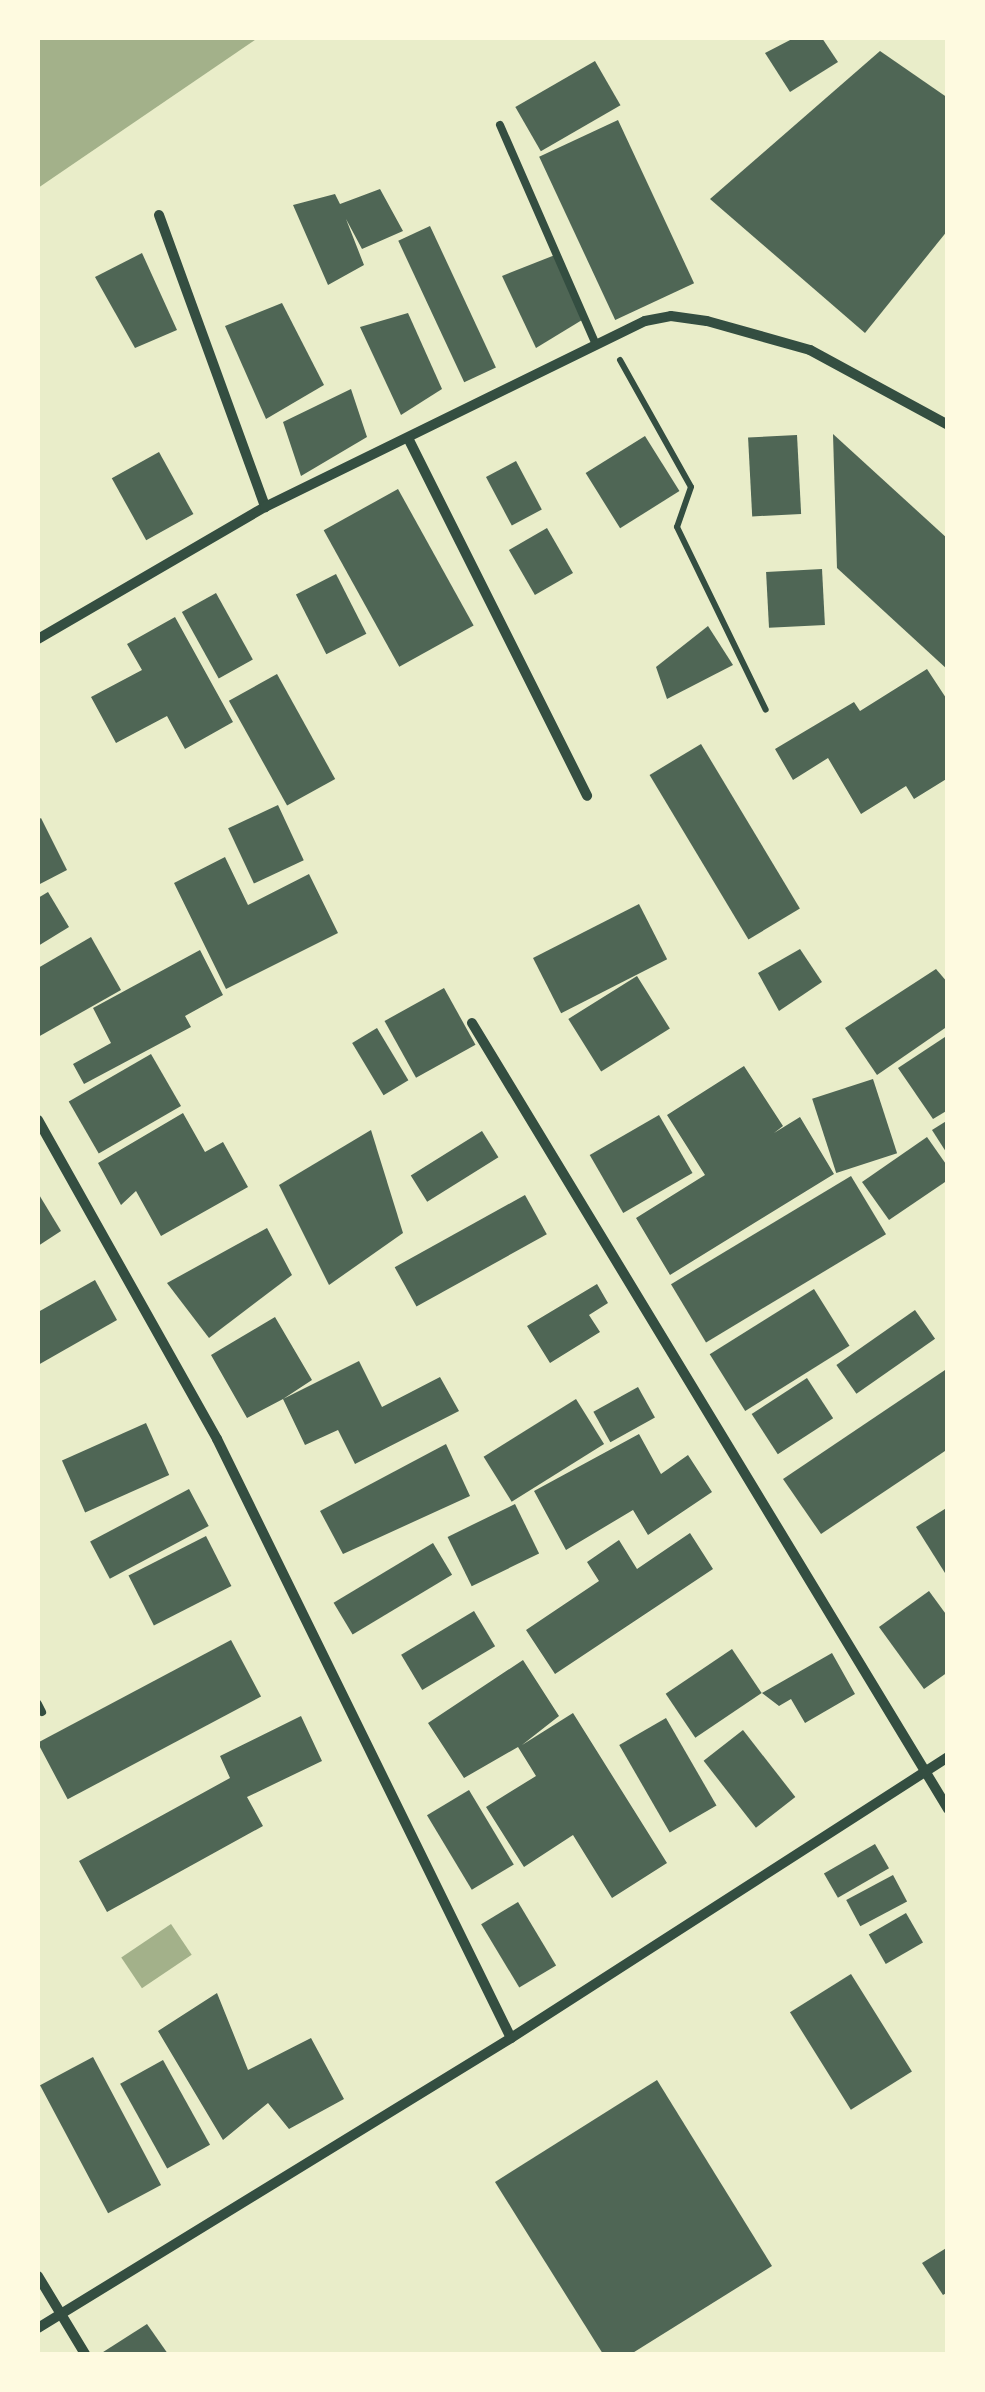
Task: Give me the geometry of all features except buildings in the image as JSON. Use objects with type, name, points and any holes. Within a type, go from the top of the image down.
[{"type":"street","points":[[160,216],[265,507]]},
{"type":"street","points":[[38,640],[265,507],[601,339],[671,316],[810,350],[948,425]]},
{"type":"street","points":[[408,438],[587,796]]},
{"type":"street","points":[[472,1022],[948,1808]]},
{"type":"street","points":[[38,1120],[218,1439],[511,2038]]},
{"type":"street","points":[[38,2328],[511,2038],[948,1757]]},
{"type":"street","points":[[38,2276],[85,2354]]},
{"type":"lane","points":[[500,125],[601,339]]},
{"type":"path","points":[[601,339],[691,487],[677,527],[766,710]]},
{"type":"shaded area","points":[[38,38],[258,38],[38,188]]},
{"type":"shaded area","points":[[171,1924],[192,1955],[142,1988],[121,1958]]}]
